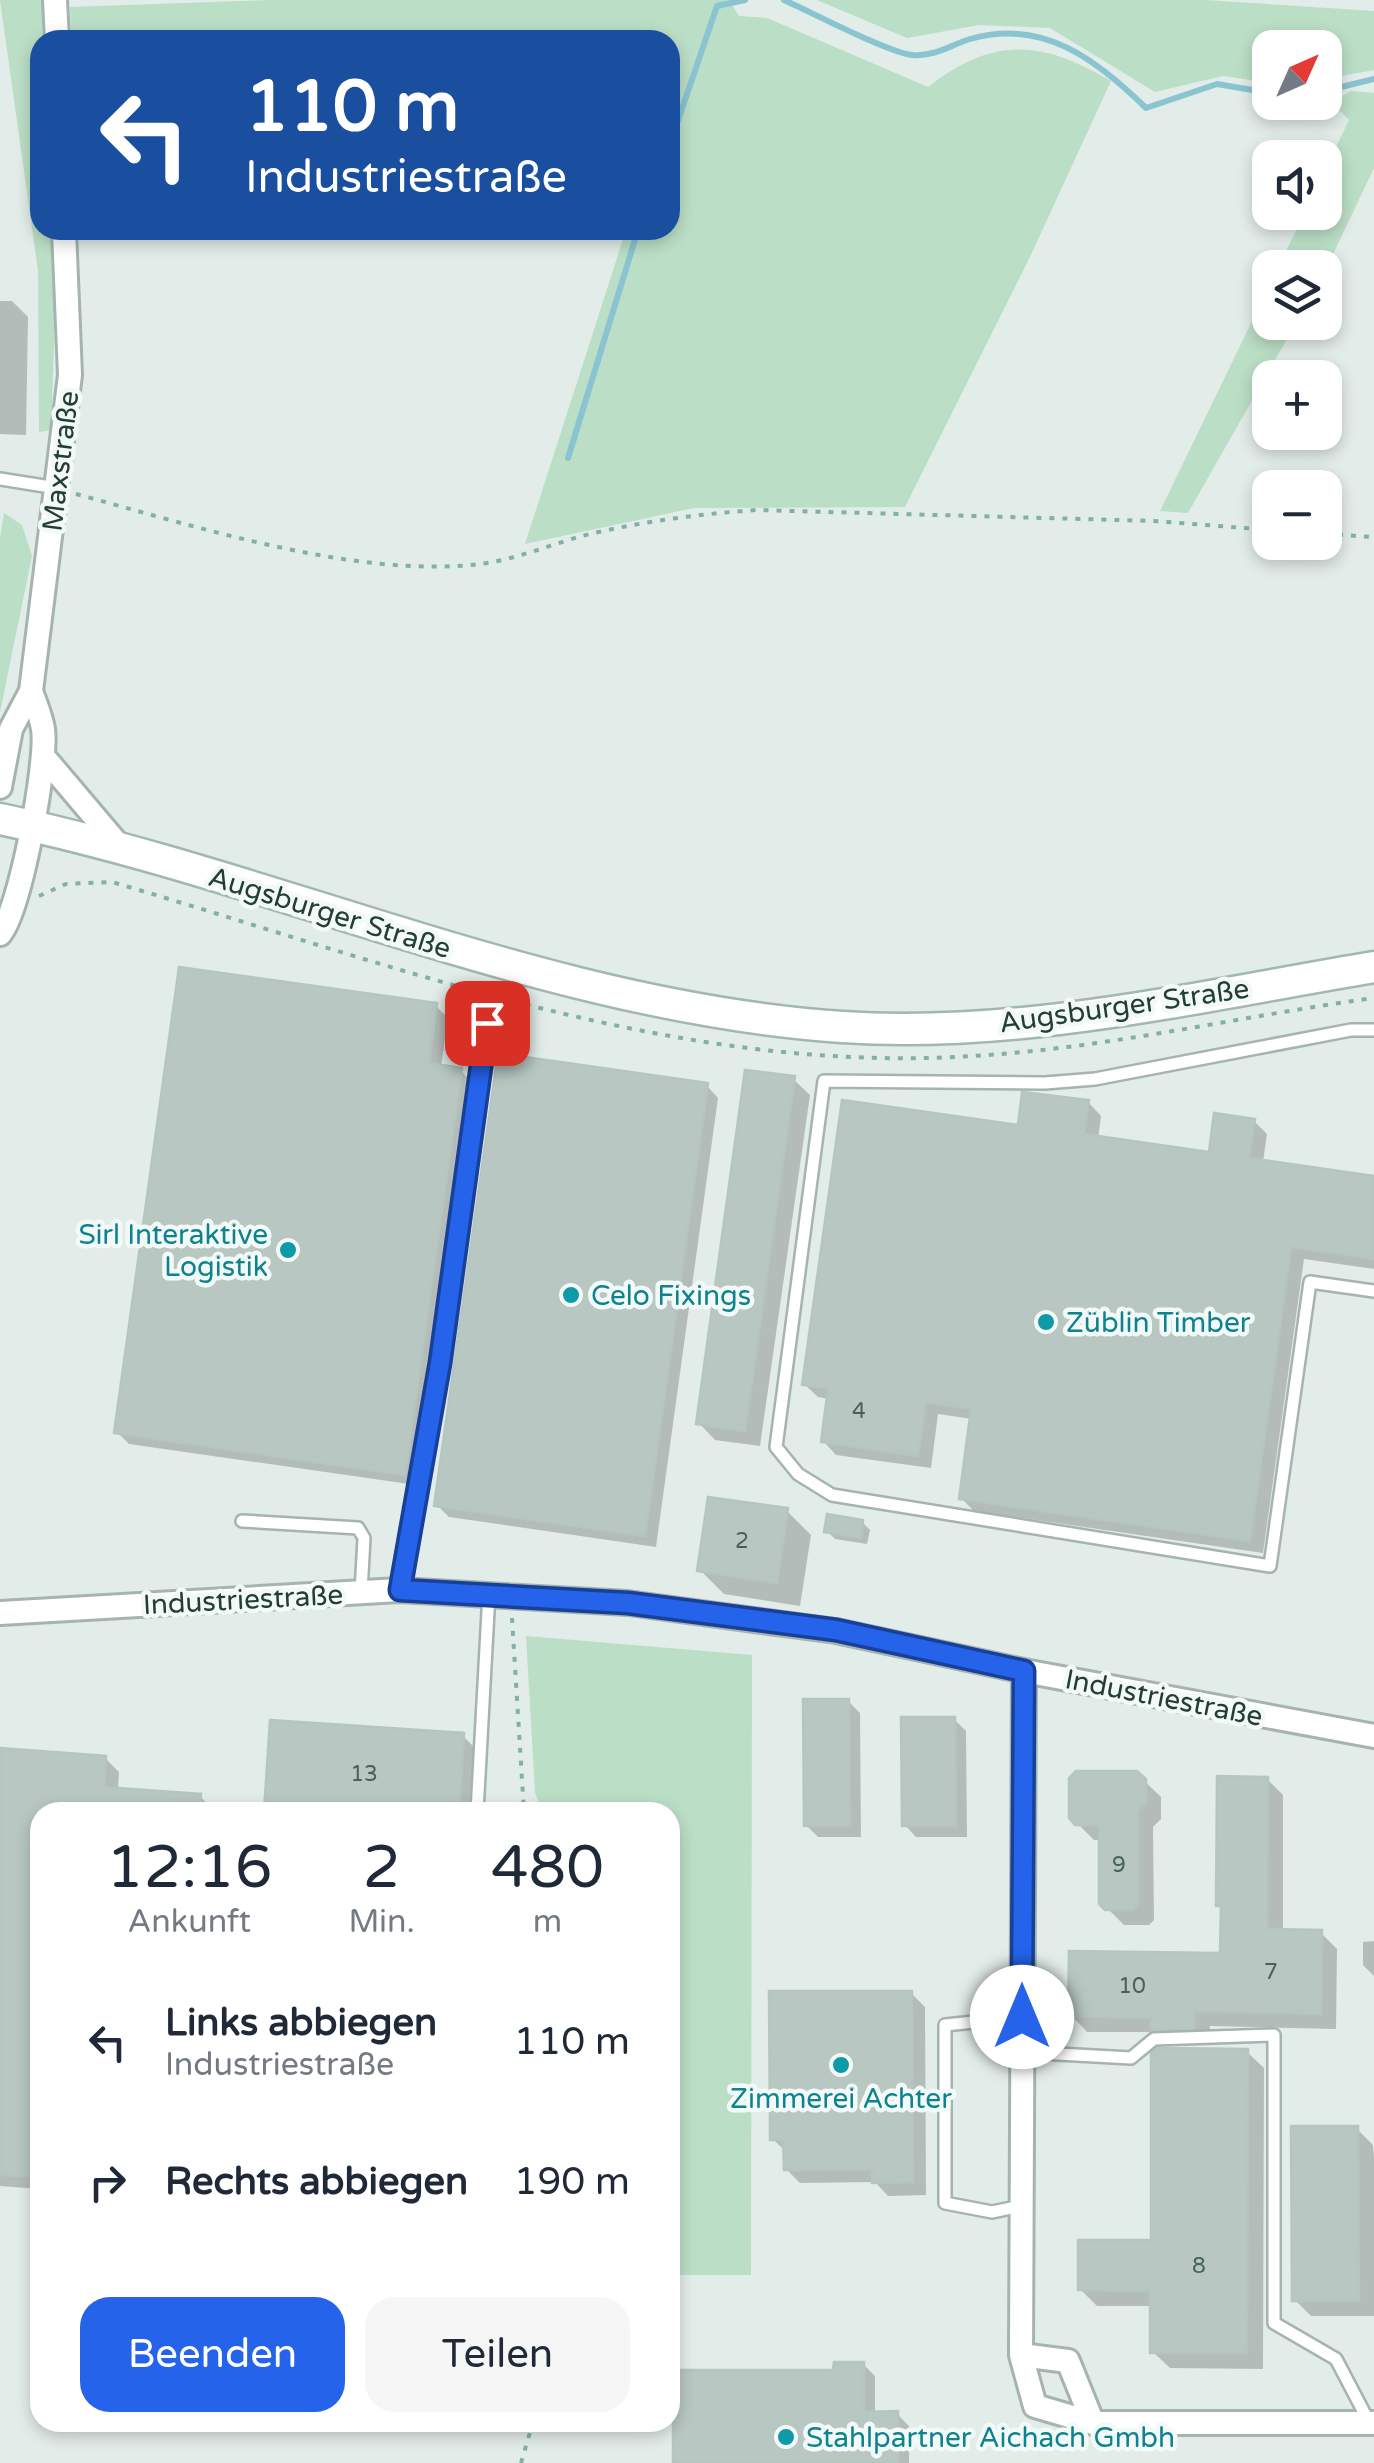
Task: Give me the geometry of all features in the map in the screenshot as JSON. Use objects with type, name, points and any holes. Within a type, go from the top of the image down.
[{"type":"main road","name":"Augsburger Straße","points":[[15,822],[121,848],[476,956],[624,996],[737,1016],[843,1027],[945,1029],[1072,1017],[1374,967]]},
{"type":"street","points":[[55,0],[56,30]]},
{"type":"street","name":"Maxstraße","points":[[0,787],[10,729],[31,691],[70,375],[64,240]]},
{"type":"street","name":"Maxstraße","points":[[0,934],[12,921],[15,822],[43,756],[43,730],[31,691]]},
{"type":"street","points":[[43,756],[121,848]]},
{"type":"street","name":"Industriestraße","points":[[0,1613],[400,1590],[628,1603],[836,1630],[1024,1671],[1374,1736]]},
{"type":"street","points":[[1024,1671],[1021,2355],[1034,2406],[1093,2423],[1372,2422]]},
{"type":"street","points":[[1021,2355],[1068,2361],[1093,2423]]},
{"type":"lane","points":[[0,479],[56,488]]},
{"type":"lane","points":[[400,1590],[440,1363],[487,1023]]},
{"type":"lane","points":[[1374,1030],[1351,1030],[1094,1079],[1045,1083],[824,1080],[776,1446],[798,1474],[832,1494],[1270,1566],[1310,1282],[1374,1291]]},
{"type":"lane","points":[[242,1521],[358,1528],[364,1538],[362,1592]]},
{"type":"lane","points":[[478,1802],[500,1593]]},
{"type":"lane","points":[[1021,2206],[992,2212],[945,2202],[945,2025],[1022,2017]]},
{"type":"lane","points":[[1022,2052],[1131,2058],[1154,2039],[1274,2035],[1274,2323],[1336,2359],[1372,2422]]},
{"type":"path","points":[[56,488],[332,557],[423,567],[480,564],[542,552],[586,535],[692,514],[756,510],[1154,521],[1252,529]]},
{"type":"path","points":[[1342,535],[1374,537]]},
{"type":"path","points":[[500,1593],[523,1802]]},
{"type":"path","points":[[521,2463],[529,2432]]},
{"type":"green space","points":[[0,0],[43,0],[43,30],[30,30],[30,214]]},
{"type":"green space","points":[[270,0],[729,0],[739,16],[767,18],[928,87],[975,59],[1018,50],[1062,57],[1111,81],[1029,259],[905,507],[694,508],[525,544],[623,240],[680,240],[680,30],[71,30],[70,7]]},
{"type":"green space","points":[[817,0],[1206,0],[1374,11],[1374,70],[1342,76],[1342,30],[1252,30],[1252,80],[1223,76],[1155,92],[1050,28],[979,25],[907,38]]},
{"type":"green space","points":[[1351,91],[1374,93],[1374,168],[1335,250],[1286,250],[1296,230],[1342,230],[1339,140],[1349,120],[1342,113],[1342,96]]},
{"type":"green space","points":[[34,240],[54,240],[56,285],[51,430],[39,432],[38,271]]},
{"type":"green space","points":[[1252,321],[1252,340],[1286,340],[1275,360],[1252,360],[1252,400],[1188,513],[1160,511]]},
{"type":"green space","points":[[4,513],[22,525],[32,556],[0,712],[0,539]]},
{"type":"green space","points":[[526,1636],[752,1655],[751,2275],[680,2275],[680,1802],[538,1802]]},
{"type":"building","name":"Sirl Interaktive Logistik","points":[[179,967],[437,1003],[429,1063],[462,1068],[405,1475],[114,1433]]},
{"type":"building","name":"Celo Fixings","points":[[498,1053],[708,1083],[645,1536],[434,1506]]},
{"type":"building","points":[[745,1070],[795,1076],[745,1431],[696,1424]]},
{"type":"building","name":"Züblin Timber","points":[[1022,1092],[1089,1100],[1084,1134],[1209,1152],[1214,1113],[1255,1119],[1249,1158],[1374,1176],[1374,1259],[1291,1247],[1250,1541],[959,1499],[971,1409],[926,1402],[918,1456],[821,1442],[828,1388],[802,1385],[842,1100],[1018,1125]]},
{"type":"building","points":[[708,1497],[788,1508],[777,1583],[697,1571]]},
{"type":"building","points":[[827,1514],[863,1520],[861,1538],[824,1532]]},
{"type":"building","points":[[803,1699],[849,1699],[850,1826],[804,1826]]},
{"type":"building","points":[[901,1717],[955,1717],[956,1826],[902,1826]]},
{"type":"building","points":[[270,1720],[464,1733],[460,1802],[265,1802]]},
{"type":"building","points":[[0,1748],[106,1756],[104,1787],[201,1794],[200,1802],[30,1802],[30,2176],[0,2175]]},
{"type":"building","points":[[1076,1771],[1137,1771],[1146,1779],[1146,1802],[1138,1810],[1138,1904],[1133,1910],[1105,1910],[1099,1904],[1099,1825],[1075,1825],[1069,1818],[1069,1778]]},
{"type":"building","points":[[1217,1776],[1268,1777],[1267,1929],[1322,1930],[1321,2014],[1194,2011],[1194,2028],[1151,2030],[1151,2018],[1068,2016],[1069,1951],[1220,1953],[1221,1906],[1216,1906]]},
{"type":"building","name":"Zimmerei Achter","points":[[769,1991],[912,1991],[913,2182],[872,2183],[872,2169],[784,2170],[783,2140],[770,2140]]},
{"type":"building","points":[[1158,2048],[1248,2049],[1247,2353],[1150,2353],[1150,2291],[1078,2290],[1078,2240],[1151,2240],[1151,2053]]},
{"type":"building","points":[[1291,2126],[1358,2126],[1359,2301],[1292,2301]]},
{"type":"building","name":"Stahlpartner Aichach Gmbh","points":[[834,2362],[864,2362],[864,2412],[898,2411],[898,2463],[673,2463],[673,2432],[680,2432],[680,2370],[833,2370]]},
{"type":"waterway","points":[[680,115],[717,6],[745,0]]},
{"type":"waterway","points":[[784,0],[869,40],[912,55],[997,34],[1045,39],[1088,60],[1146,108],[1217,84],[1252,90]]},
{"type":"waterway","points":[[1342,87],[1374,79]]},
{"type":"waterway","points":[[568,458],[635,240]]},
{"type":"place","name":"Sirl Interaktive Logistik","points":[[288,1250]]},
{"type":"place","name":"Celo Fixings","points":[[571,1295]]},
{"type":"place","name":"Züblin Timber","points":[[1046,1322]]},
{"type":"place","name":"Zimmerei Achter","points":[[841,2065]]},
{"type":"place","name":"Stahlpartner Aichach Gmbh","points":[[786,2437]]},
{"type":"route","points":[[487,1023],[440,1363],[400,1590],[628,1603],[836,1630],[1024,1671],[1022,2017]]}]
